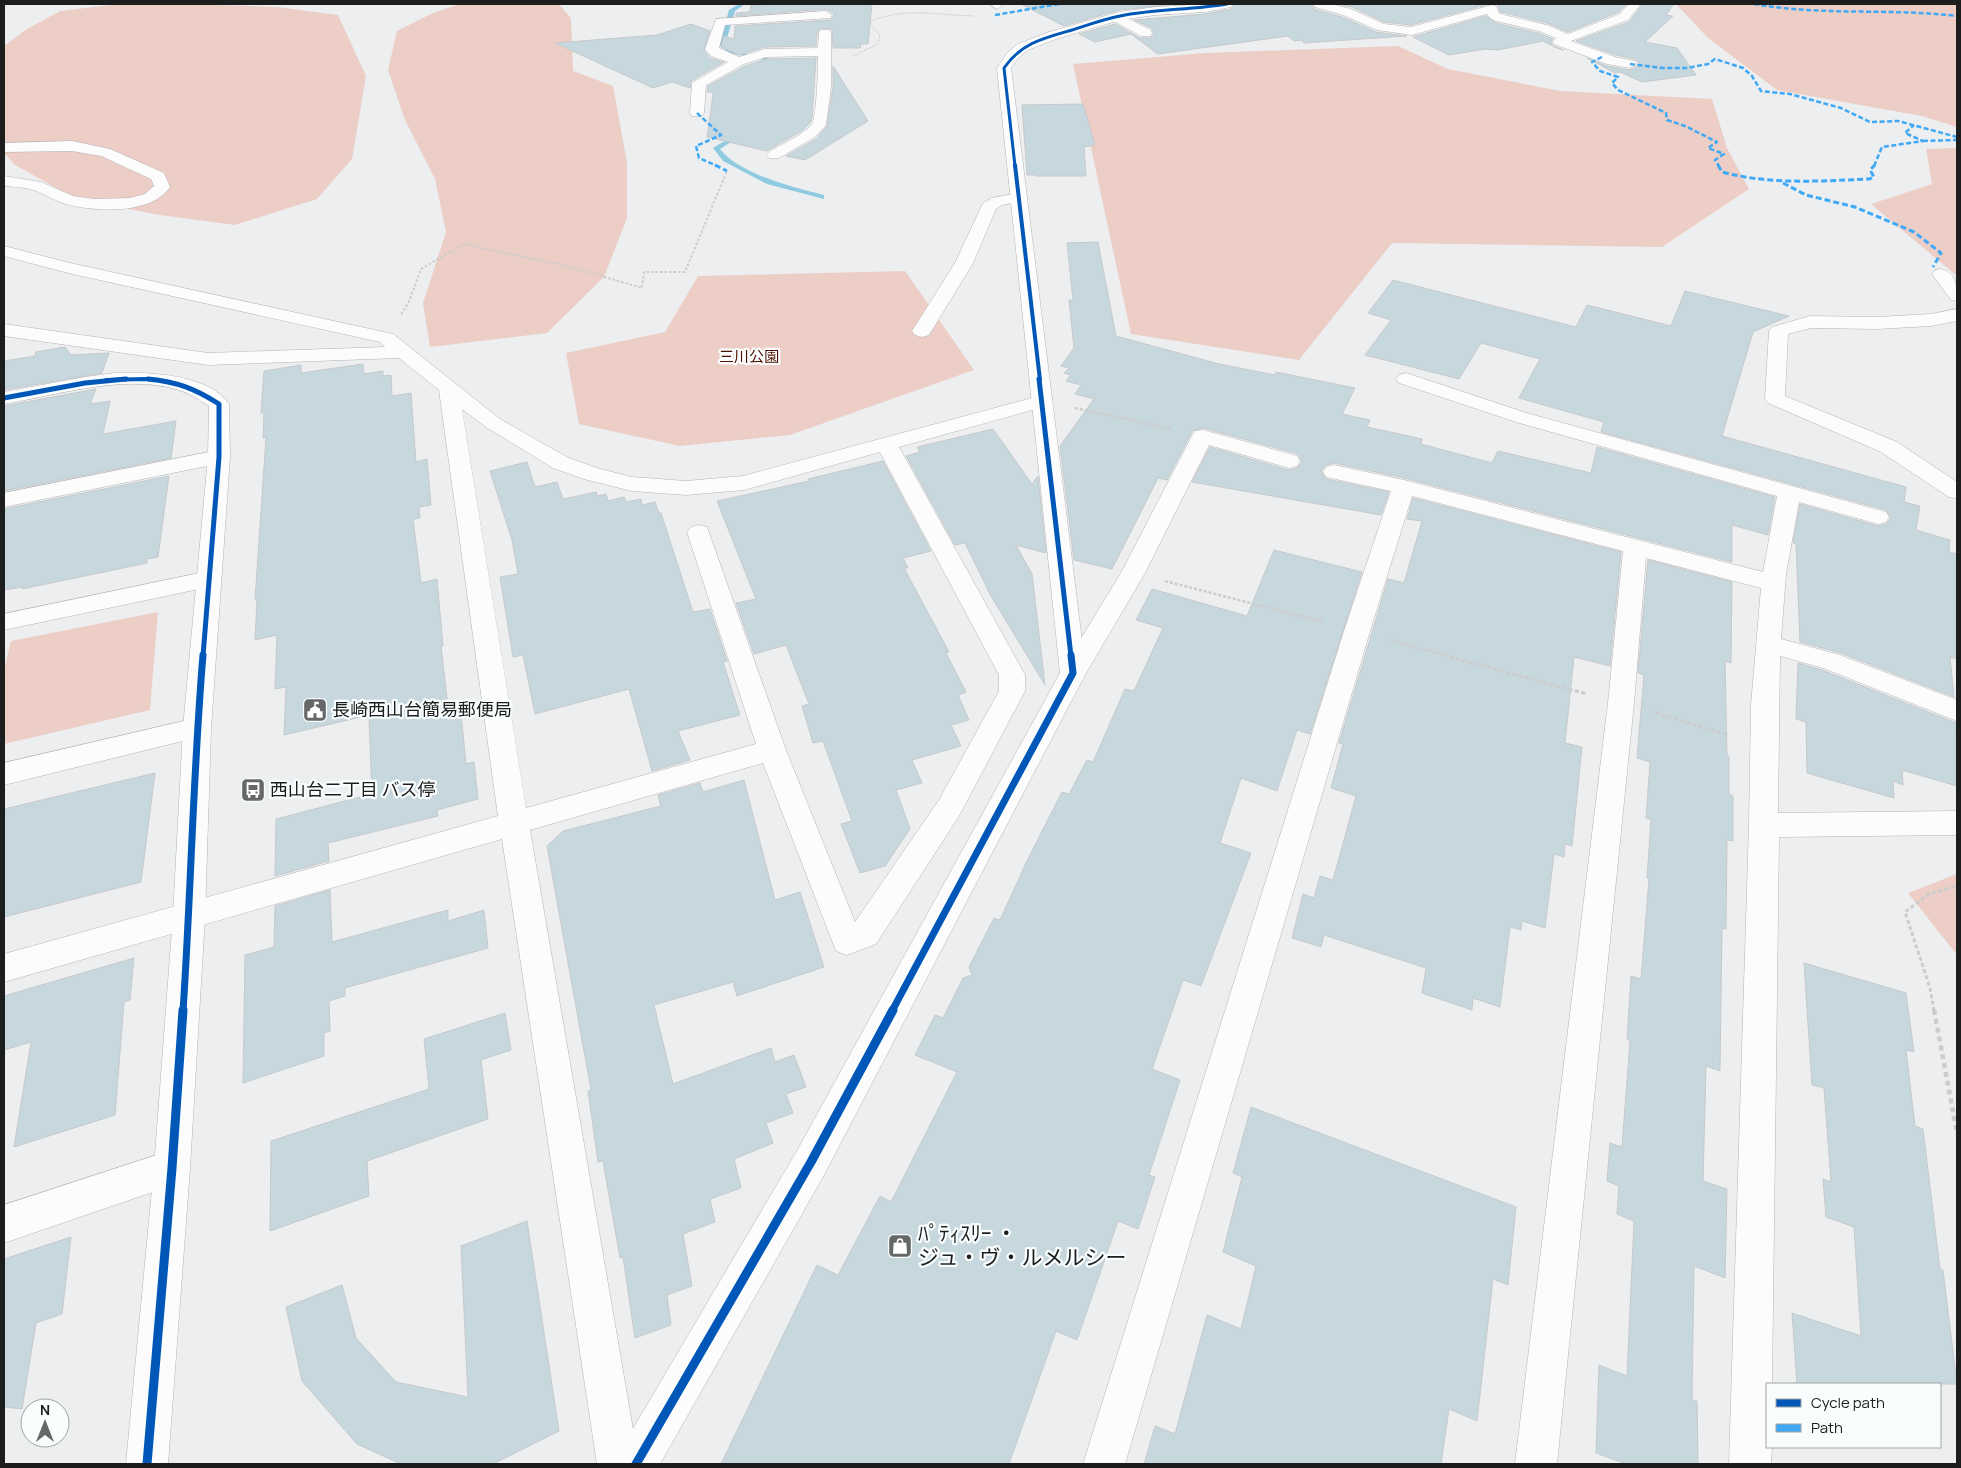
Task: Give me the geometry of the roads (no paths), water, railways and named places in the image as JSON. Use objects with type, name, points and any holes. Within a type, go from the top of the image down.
[{"type":"street","points":[[1073,672],[1004,68],[1013,55],[1024,47],[1054,35],[1116,17],[1227,4]]},
{"type":"street","points":[[1318,4],[1346,12],[1381,27],[1412,31]]},
{"type":"street","points":[[1630,64],[1612,60],[1559,41],[1624,17],[1635,4]]},
{"type":"street","points":[[1328,20],[1350,22],[1395,34],[1405,34],[1447,20],[1492,10],[1518,9]]},
{"type":"street","points":[[743,59],[716,53],[712,49],[720,22],[826,10],[824,87],[819,125],[810,134],[774,155]]},
{"type":"street","points":[[1492,10],[1494,15],[1500,18],[1538,27],[1567,38]]},
{"type":"street","points":[[1116,17],[1146,33]]},
{"type":"street","points":[[1522,34],[1538,27],[1567,22]]},
{"type":"street","points":[[697,113],[699,83],[743,59],[765,53],[824,58]]},
{"type":"street","points":[[4,148],[72,146],[105,152],[158,176],[162,187],[151,197],[131,203],[94,204],[69,200],[36,185],[4,181]]},
{"type":"street","points":[[922,331],[964,263],[989,206],[998,201],[1018,198]]},
{"type":"street","points":[[4,250],[68,268],[386,338],[493,423],[561,463],[592,474],[632,484],[686,488],[744,483],[1042,401]]},
{"type":"street","points":[[1941,274],[1957,296]]},
{"type":"street","points":[[1957,315],[1931,320],[1877,323],[1810,322],[1780,332],[1774,399],[1889,447],[1957,492]]},
{"type":"street","points":[[4,330],[208,359],[404,352]]},
{"type":"street","points":[[172,382],[208,359]]},
{"type":"street","points":[[4,398],[113,379],[136,377],[172,382],[210,396],[219,404],[219,457],[197,728],[189,916],[172,1168],[147,1464]]},
{"type":"street","points":[[1406,379],[1523,418],[1878,516]]},
{"type":"street","points":[[449,388],[514,824],[618,1464]]},
{"type":"street","points":[[636,1464],[810,1162],[1073,672],[1133,573],[1203,436],[1289,461]]},
{"type":"street","points":[[699,532],[772,750],[847,941],[865,934],[949,808],[1012,691],[1012,675],[886,443]]},
{"type":"street","points":[[4,500],[219,457]]},
{"type":"street","points":[[1334,472],[1404,487],[1773,583]]},
{"type":"street","points":[[1104,1464],[1348,659],[1404,487]]},
{"type":"street","points":[[1750,1464],[1764,825],[1763,745],[1773,583],[1789,492]]},
{"type":"street","points":[[1536,1464],[1621,703],[1635,547]]},
{"type":"street","points":[[4,622],[209,579]]},
{"type":"street","points":[[1768,644],[1831,661],[1957,711]]},
{"type":"street","points":[[4,774],[197,728]]},
{"type":"street","points":[[4,968],[772,750]]},
{"type":"street","points":[[1764,825],[1957,822]]},
{"type":"street","points":[[4,1224],[172,1168]]},
{"type":"waterway","points":[[742,4],[732,10],[722,45],[731,52],[766,59],[772,67],[769,73]]},
{"type":"waterway","points":[[742,133],[716,148],[725,160],[770,182],[821,197]]},
{"type":"place","name":"長崎西山台簡易郵便局","points":[[315,710]]},
{"type":"place","name":"西山台二丁目 バス停","points":[[253,790]]},
{"type":"place","name":"ﾊﾟﾃｨｽﾘｰ ・ ジュ・ヴ・ルメルシー","points":[[900,1246]]},
{"type":"park label","name":"三川公園","points":[[749,357]]}]
